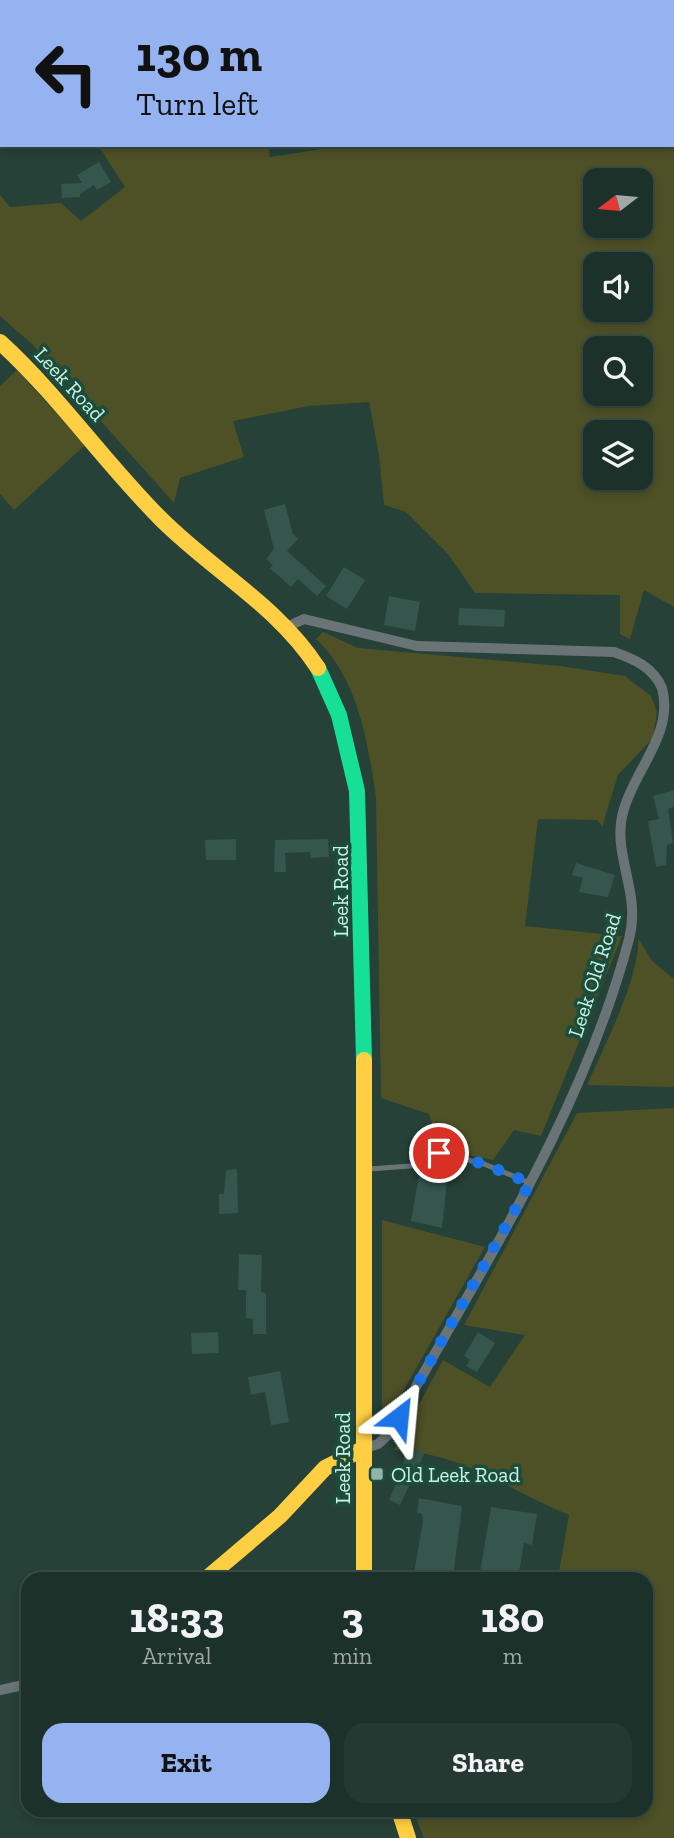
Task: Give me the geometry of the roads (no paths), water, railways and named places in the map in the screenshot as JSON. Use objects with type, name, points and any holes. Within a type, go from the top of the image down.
[{"type":"main road","name":"Leek Road","points":[[0,342],[68,410],[160,518],[196,552],[287,627],[328,687],[344,727],[356,775],[360,817],[365,1170],[364,1572]]},
{"type":"main road","points":[[214,1572],[280,1516],[325,1468],[363,1449]]},
{"type":"main road","points":[[401,1817],[408,1838]]},
{"type":"street","name":"Leek Old Road","points":[[287,627],[304,619],[416,646],[614,652],[638,660],[659,679],[668,699],[667,725],[624,808],[620,843],[635,907],[630,936],[576,1087],[530,1183],[390,1433],[378,1444],[363,1449]]},
{"type":"street","points":[[0,1689],[21,1685]]},
{"type":"lane","points":[[365,1170],[380,1166],[403,1168],[424,1165],[439,1153],[484,1164],[530,1183]]},
{"type":"place","name":"Old Leek Road","points":[[377,1474]]}]
